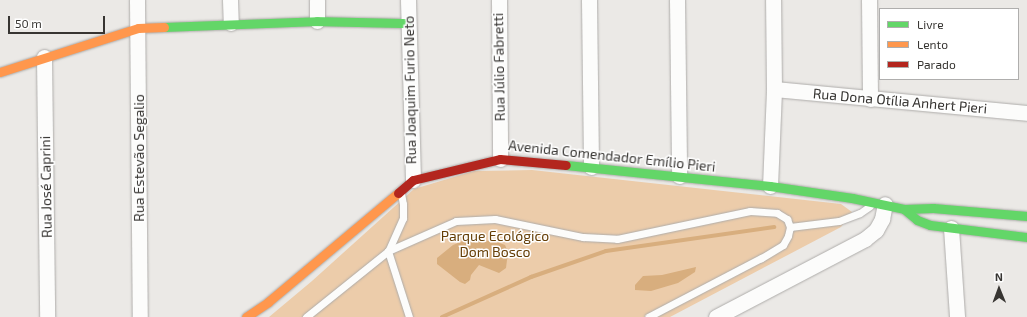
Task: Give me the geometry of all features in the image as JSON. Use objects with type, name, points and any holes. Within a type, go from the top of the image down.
[{"type":"street","name":"Rua Estevão Segalio","points":[[137,0],[140,317]]},
{"type":"street","points":[[230,0],[230,23]]},
{"type":"street","points":[[317,0],[317,21]]},
{"type":"street","name":"Rua Joaquim Furio Neto","points":[[408,0],[413,180]]},
{"type":"street","name":"Rua Júlio Fabretti","points":[[499,0],[500,158]]},
{"type":"street","points":[[589,0],[591,167]]},
{"type":"street","points":[[676,0],[679,176]]},
{"type":"street","points":[[770,186],[774,90],[773,0]]},
{"type":"street","points":[[869,0],[870,99]]},
{"type":"street","points":[[0,72],[138,28],[230,23],[317,21],[408,24]]},
{"type":"street","name":"Rua José Caprini","points":[[44,57],[47,317]]},
{"type":"street","name":"Rua Dona Otília Anhert Pieri","points":[[774,90],[1027,113]]},
{"type":"street","name":"Avenida Comendador Emílio Pieri","points":[[246,317],[268,302],[413,180],[500,158],[770,186],[880,203],[904,210]]},
{"type":"street","points":[[716,317],[865,239],[876,230],[882,219],[880,203]]},
{"type":"street","points":[[904,210],[933,208],[1027,216]]},
{"type":"street","points":[[904,210],[916,220],[930,225],[1027,237]]},
{"type":"street","points":[[950,228],[957,317]]},
{"type":"lane","points":[[401,190],[403,218],[388,251],[409,317]]},
{"type":"lane","points":[[790,226],[839,221],[880,203]]},
{"type":"lane","points":[[306,317],[388,251],[456,221],[495,219],[583,237],[617,239],[750,211],[777,213],[787,219],[790,226],[788,236],[783,245],[648,317]]},
{"type":"green space","name":"Parque Ecológico Dom Bosco","points":[[532,170],[841,204],[852,212],[841,227],[670,317],[269,317],[312,281],[414,189],[474,171]]},
{"type":"shaded area","points":[[476,239],[497,242],[505,245],[508,252],[506,268],[499,273],[479,265],[471,275],[470,280],[465,284],[460,282],[437,264],[437,258],[453,245],[465,240]]},
{"type":"shaded area","points":[[696,267],[695,272],[678,283],[651,291],[635,290],[635,285],[643,276],[662,275]]},
{"type":"waterway","points":[[442,317],[531,277],[606,251],[774,227]]},
{"type":"traffic: fast","points":[[164,27],[317,21],[408,23]]},
{"type":"traffic: fast","points":[[566,165],[770,186],[852,198],[904,209],[933,208],[1027,216]]},
{"type":"traffic: fast","points":[[904,209],[917,220],[930,225],[1027,237]]},
{"type":"traffic: slow","points":[[0,72],[138,28],[164,27]]},
{"type":"traffic: slow","points":[[246,317],[268,302],[398,193]]},
{"type":"traffic: jam","points":[[398,193],[413,180],[500,159],[566,165]]}]
